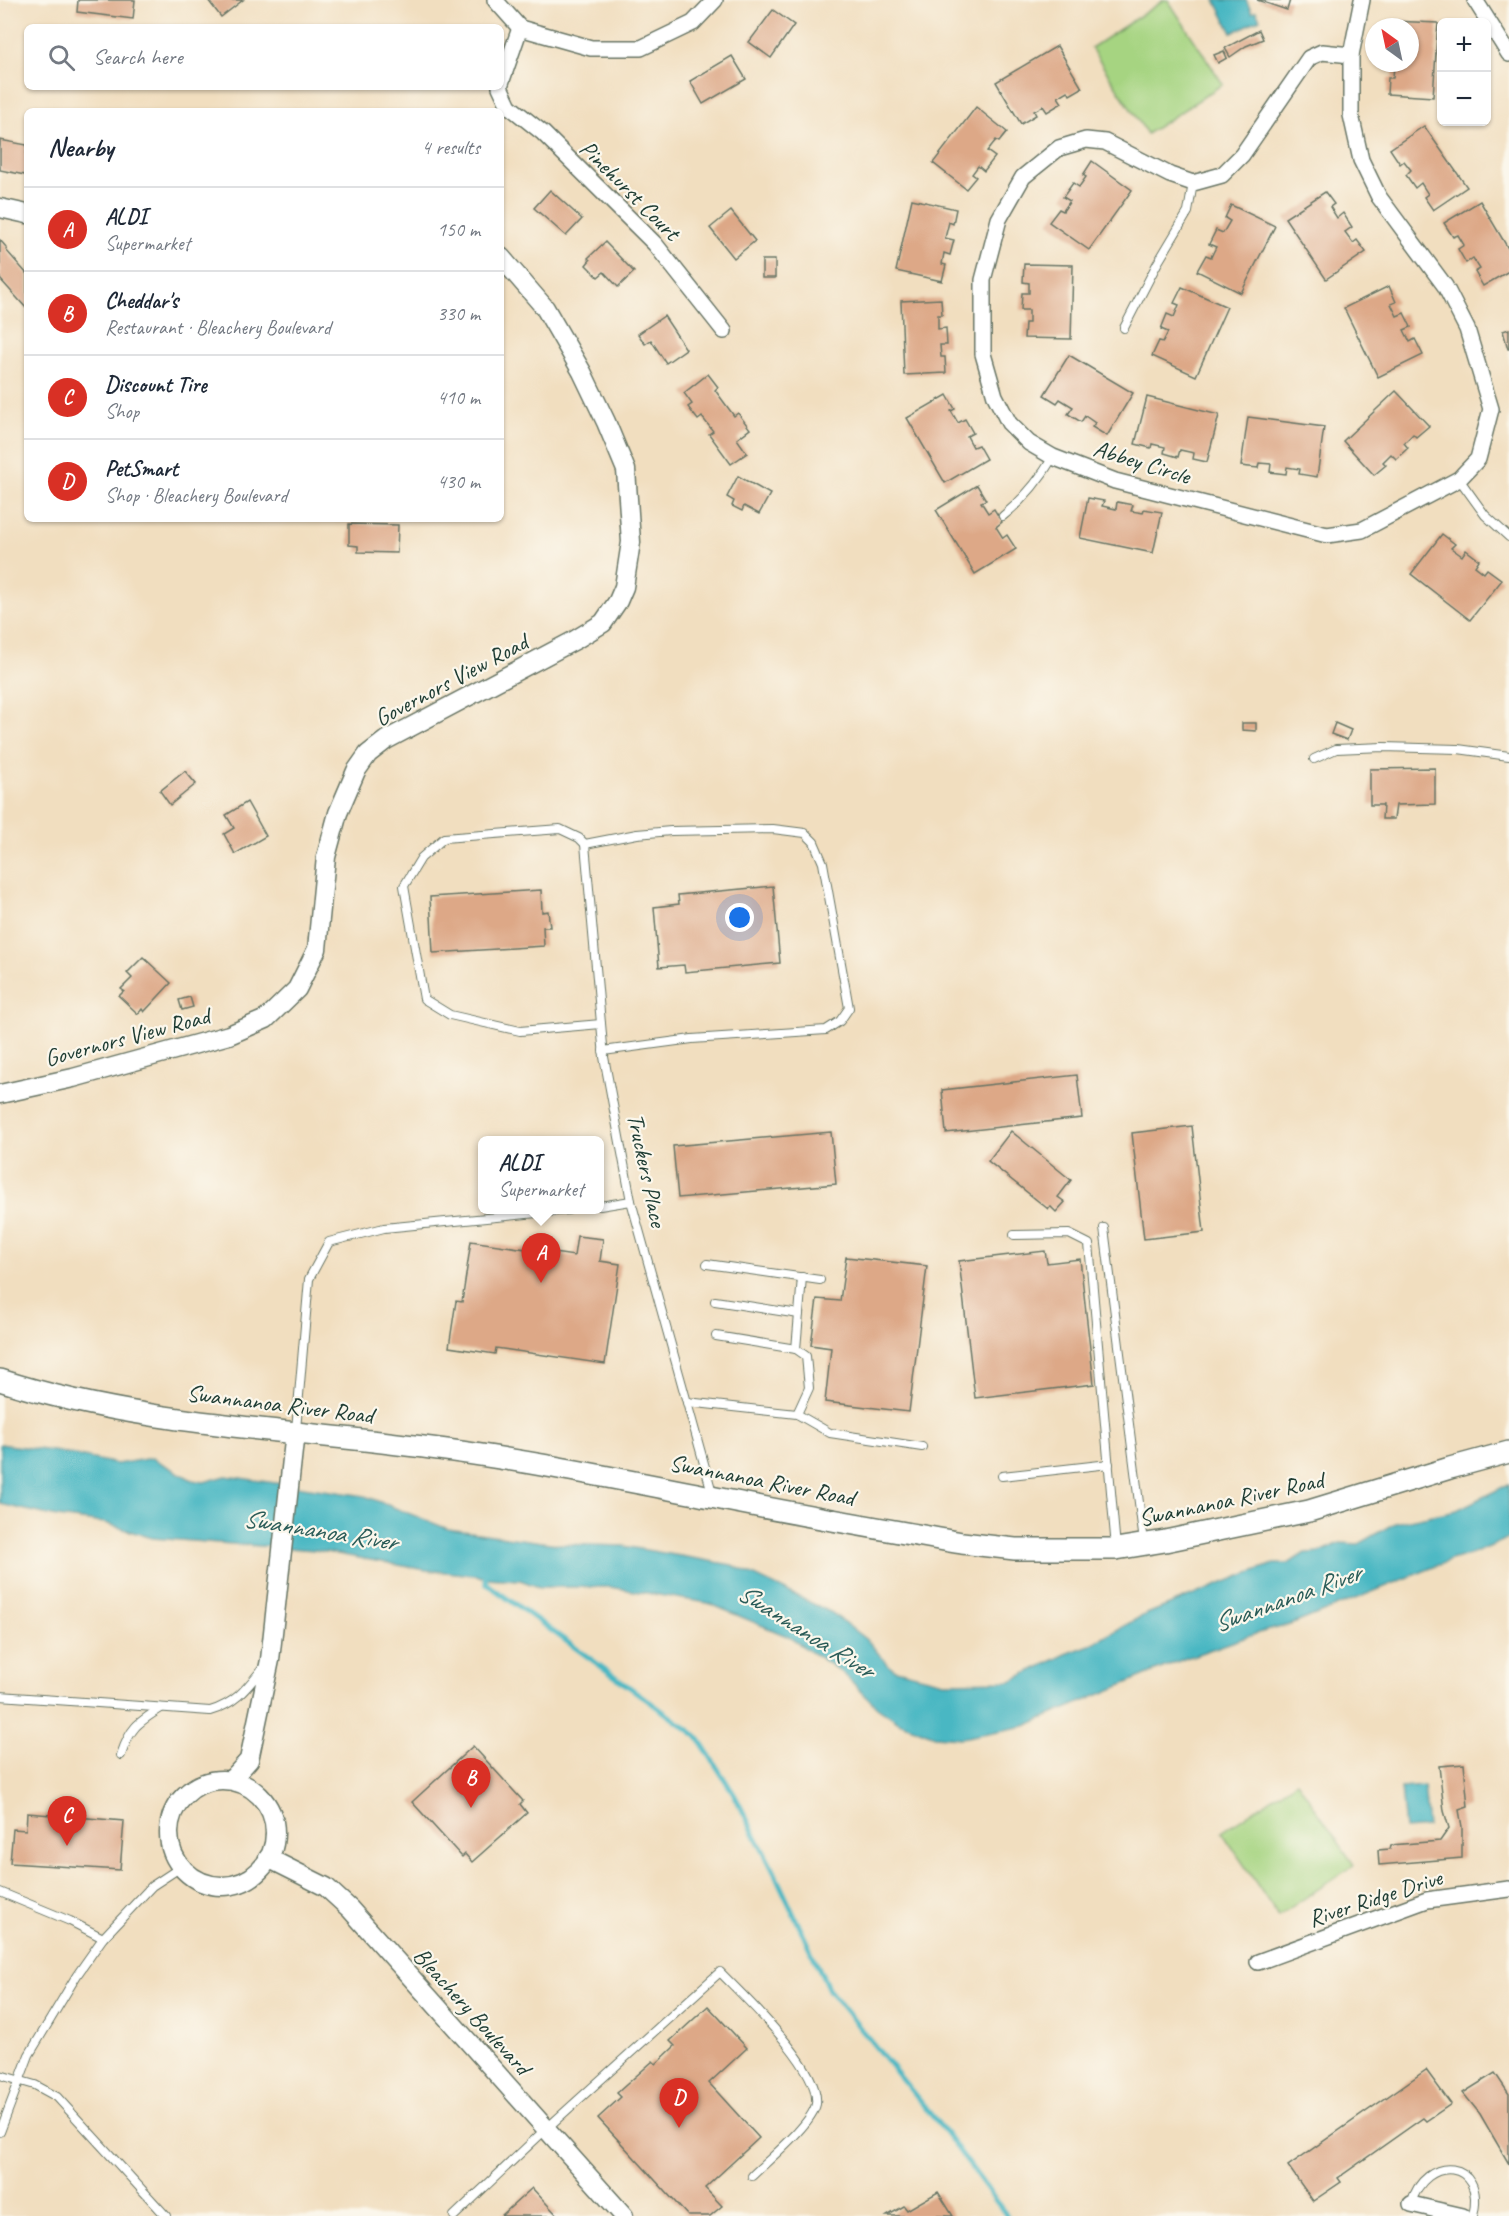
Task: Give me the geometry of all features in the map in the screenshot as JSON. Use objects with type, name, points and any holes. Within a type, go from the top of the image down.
[{"type":"main road","name":"Swannanoa River Road","points":[[0,1380],[37,1392],[126,1410],[211,1423],[431,1448],[563,1467],[713,1498],[962,1544],[1015,1549],[1116,1549],[1145,1545],[1309,1511],[1509,1452]]},
{"type":"street","points":[[495,0],[520,28],[591,48],[641,48],[693,23],[715,0]]},
{"type":"street","name":"Abbey Circle","points":[[1193,183],[1170,175],[1105,142],[1086,140],[1059,148],[1023,177],[999,219],[983,280],[983,354],[995,396],[1009,423],[1029,443],[1053,457],[1115,481],[1328,535],[1362,530],[1459,479],[1478,459],[1491,409],[1467,329],[1445,286],[1379,197],[1361,160],[1351,115],[1352,55],[1362,0]]},
{"type":"street","points":[[1475,0],[1509,54]]},
{"type":"street","name":"Pinehurst Court","points":[[504,74],[520,28]]},
{"type":"street","points":[[1193,183],[1222,175],[1242,155],[1309,58],[1322,52],[1352,55]]},
{"type":"street","name":"Pinehurst Court","points":[[502,90],[509,105],[543,133],[655,244],[724,331]]},
{"type":"street","points":[[0,208],[24,213]]},
{"type":"street","name":"Governors View Road","points":[[0,1094],[73,1078],[229,1035],[266,1019],[297,989],[317,949],[326,857],[335,824],[356,771],[368,754],[386,740],[603,623],[618,601],[624,587],[631,542],[626,470],[582,372],[545,308],[504,260]]},
{"type":"street","points":[[231,1780],[249,1760],[270,1660],[295,1432]]},
{"type":"street","points":[[231,1780],[247,1786],[260,1796],[270,1809],[275,1826],[274,1842],[268,1858],[258,1872],[243,1881],[227,1886],[210,1884],[194,1878],[181,1867],[172,1851],[168,1833],[176,1807],[181,1799],[195,1787],[212,1781],[231,1780]]},
{"type":"street","name":"Bleachery Boulevard","points":[[268,1858],[326,1887],[342,1902],[624,2216]]},
{"type":"street","name":"River Ridge Drive","points":[[1258,1962],[1427,1900],[1509,1888]]},
{"type":"street","points":[[1411,2204],[1463,2216]]},
{"type":"lane","points":[[1124,328],[1157,264],[1188,212],[1193,183]]},
{"type":"lane","points":[[1003,516],[1020,502],[1038,481],[1053,457]]},
{"type":"lane","points":[[1459,479],[1485,515],[1509,537]]},
{"type":"lane","points":[[1314,759],[1336,749],[1383,747],[1458,749],[1509,756]]},
{"type":"lane","points":[[601,1024],[520,1031],[450,1015],[424,999],[404,886],[421,858],[444,838],[560,829],[579,838],[585,844],[637,834],[671,831],[773,829],[805,833],[814,842],[823,863],[849,1008],[840,1021],[826,1030],[692,1039],[603,1051]]},
{"type":"lane","name":"Truckers Place","points":[[585,844],[603,1051],[631,1201],[713,1498]]},
{"type":"lane","points":[[604,1205],[631,1201]]},
{"type":"lane","points":[[295,1432],[309,1279],[329,1242],[384,1228],[520,1214]]},
{"type":"lane","points":[[1104,1228],[1145,1545]]},
{"type":"lane","points":[[1014,1235],[1069,1234],[1089,1244],[1116,1549]]},
{"type":"lane","points":[[707,1264],[820,1280]]},
{"type":"lane","points":[[796,1348],[802,1277]]},
{"type":"lane","points":[[715,1301],[799,1314]]},
{"type":"lane","points":[[716,1336],[796,1348],[806,1356],[808,1388],[797,1414]]},
{"type":"lane","points":[[687,1402],[797,1414],[830,1433],[922,1447]]},
{"type":"lane","points":[[1002,1476],[1108,1464]]},
{"type":"lane","points":[[0,1696],[210,1711],[227,1706],[243,1693],[270,1660]]},
{"type":"lane","points":[[121,1755],[127,1737],[139,1722],[161,1708]]},
{"type":"lane","points":[[0,2132],[29,2055],[77,1975],[103,1938],[152,1886],[181,1867]]},
{"type":"lane","points":[[0,1892],[70,1921],[103,1938]]},
{"type":"lane","points":[[454,2216],[546,2129],[720,1972],[784,2040],[813,2083],[816,2104],[806,2123],[752,2176]]},
{"type":"lane","points":[[0,2075],[20,2079],[57,2097],[166,2216]]},
{"type":"lane","points":[[1411,2204],[1414,2192],[1433,2172],[1444,2168],[1454,2169],[1463,2173],[1474,2188],[1476,2203],[1473,2216]]},
{"type":"green space","points":[[1164,0],[1168,0],[1223,84],[1147,134],[1091,48]]},
{"type":"green space","points":[[1297,1781],[1354,1865],[1278,1916],[1222,1832]]},
{"type":"water","points":[[1215,0],[1246,0],[1252,13],[1256,11],[1260,19],[1232,33]]},
{"type":"water","name":"Swannanoa River","points":[[0,1444],[59,1452],[117,1464],[152,1458],[192,1480],[204,1482],[226,1476],[365,1496],[448,1529],[557,1544],[623,1546],[732,1565],[832,1613],[869,1642],[887,1664],[896,1670],[944,1682],[1011,1681],[1090,1645],[1142,1616],[1238,1577],[1274,1564],[1288,1564],[1305,1553],[1321,1552],[1340,1543],[1358,1544],[1395,1523],[1457,1510],[1509,1484],[1509,1538],[1293,1624],[1258,1633],[1186,1658],[1025,1726],[961,1738],[935,1736],[899,1722],[877,1707],[844,1674],[787,1636],[708,1603],[610,1587],[539,1587],[520,1580],[426,1570],[315,1550],[152,1538],[105,1523],[57,1517],[0,1504]]},
{"type":"water","points":[[1424,1786],[1428,1827],[1405,1829],[1401,1788]]},
{"type":"building","points":[[78,0],[135,0],[133,19],[77,12]]},
{"type":"building","points":[[208,0],[243,0],[221,17]]},
{"type":"building","points":[[1257,0],[1290,0],[1287,10]]},
{"type":"building","points":[[773,10],[794,25],[771,58],[749,42]]},
{"type":"building","points":[[1419,22],[1437,23],[1433,97],[1387,94],[1388,78],[1393,78],[1393,72],[1419,72]]},
{"type":"building","points":[[1259,30],[1263,39],[1246,46],[1230,57],[1225,48]]},
{"type":"building","points":[[1057,46],[1082,88],[1070,95],[1068,91],[1058,97],[1062,103],[1047,112],[1043,106],[1034,111],[1036,115],[1021,124],[996,82]]},
{"type":"building","points":[[1224,51],[1227,58],[1218,63],[1214,55]]},
{"type":"building","points":[[732,56],[746,79],[703,104],[690,81]]},
{"type":"building","points":[[976,107],[1007,132],[987,151],[995,157],[984,171],[978,166],[972,174],[976,177],[966,189],[933,163]]},
{"type":"building","points":[[1424,126],[1467,187],[1433,210],[1424,197],[1428,194],[1421,183],[1415,188],[1406,175],[1411,170],[1404,161],[1400,164],[1390,149]]},
{"type":"building","points":[[0,140],[24,144],[24,175],[0,170]]},
{"type":"building","points":[[1092,161],[1132,190],[1089,250],[1049,222],[1059,209],[1063,211],[1070,201],[1063,197],[1073,183],[1079,187]]},
{"type":"building","points":[[550,190],[582,219],[566,236],[534,208]]},
{"type":"building","points":[[1325,192],[1334,204],[1330,207],[1337,218],[1343,213],[1352,227],[1345,232],[1353,243],[1357,240],[1366,252],[1326,279],[1285,218]]},
{"type":"building","points":[[912,199],[956,209],[953,224],[949,222],[945,238],[954,240],[950,255],[944,253],[942,264],[946,265],[942,281],[896,271]]},
{"type":"building","points":[[1480,201],[1509,250],[1509,271],[1483,286],[1475,272],[1480,269],[1473,258],[1466,263],[1458,249],[1464,245],[1458,235],[1453,237],[1444,223]]},
{"type":"building","points":[[1231,205],[1275,226],[1241,293],[1197,271],[1206,255],[1211,257],[1216,247],[1209,244],[1216,230],[1223,233],[1230,221],[1225,218]]},
{"type":"building","points":[[731,211],[755,241],[734,258],[710,228]]},
{"type":"building","points":[[0,240],[24,271],[24,306],[0,279]]},
{"type":"building","points":[[605,242],[634,272],[618,287],[604,272],[598,277],[586,265],[590,260],[588,258]]},
{"type":"building","points":[[762,260],[775,260],[775,278],[762,278]]},
{"type":"building","points":[[1024,264],[1073,265],[1071,339],[1024,338],[1025,323],[1029,323],[1029,310],[1021,310],[1022,293],[1029,293],[1029,283],[1023,282]]},
{"type":"building","points":[[1389,286],[1396,302],[1391,304],[1397,316],[1404,313],[1411,327],[1404,330],[1410,342],[1415,339],[1423,355],[1378,377],[1344,308]]},
{"type":"building","points":[[1182,287],[1227,307],[1196,376],[1152,356],[1159,341],[1163,342],[1168,332],[1161,329],[1167,314],[1174,317],[1179,305],[1174,303]]},
{"type":"building","points":[[941,299],[942,315],[938,315],[938,329],[946,328],[947,345],[940,345],[941,357],[945,357],[946,373],[904,375],[901,301]]},
{"type":"building","points":[[664,316],[686,349],[666,363],[651,340],[645,344],[638,334]]},
{"type":"building","points":[[1509,329],[1509,349],[1508,349],[1503,331]]},
{"type":"building","points":[[1069,355],[1133,393],[1107,436],[1092,427],[1095,423],[1085,416],[1081,422],[1068,414],[1073,407],[1060,399],[1057,403],[1044,395]]},
{"type":"building","points":[[708,374],[718,387],[715,390],[734,416],[738,413],[750,429],[737,439],[747,453],[731,464],[709,434],[713,431],[702,417],[698,420],[688,407],[692,404],[684,393]]},
{"type":"building","points":[[1396,391],[1429,426],[1416,437],[1413,434],[1404,443],[1408,448],[1396,459],[1391,454],[1383,462],[1386,465],[1374,475],[1343,441]]},
{"type":"building","points":[[947,395],[955,409],[951,411],[958,423],[965,419],[973,433],[967,436],[973,447],[978,445],[986,459],[945,483],[907,418]]},
{"type":"building","points":[[1147,397],[1219,415],[1207,462],[1193,459],[1194,453],[1180,450],[1178,457],[1164,453],[1165,447],[1152,444],[1151,448],[1135,444]]},
{"type":"building","points":[[1248,417],[1324,427],[1317,477],[1299,474],[1300,469],[1287,467],[1286,474],[1270,472],[1271,464],[1259,463],[1258,468],[1241,466]]},
{"type":"building","points":[[738,476],[770,494],[759,514],[744,506],[742,511],[732,506],[734,501],[727,497]]},
{"type":"building","points":[[977,485],[986,500],[981,502],[988,513],[994,509],[1002,522],[996,527],[1003,538],[1007,535],[1016,549],[975,574],[936,510]]},
{"type":"building","points":[[1088,498],[1104,501],[1102,506],[1116,509],[1117,502],[1133,505],[1131,511],[1143,513],[1144,509],[1162,512],[1153,553],[1080,538]]},
{"type":"building","points":[[349,524],[398,525],[397,553],[358,552],[358,546],[349,545]]},
{"type":"building","points":[[1442,534],[1455,544],[1451,548],[1462,556],[1466,550],[1479,560],[1475,566],[1484,573],[1487,569],[1502,580],[1470,620],[1411,574]]},
{"type":"building","points":[[1242,723],[1256,723],[1256,731],[1242,730]]},
{"type":"building","points":[[1335,723],[1351,730],[1347,740],[1331,734]]},
{"type":"building","points":[[1435,768],[1435,804],[1396,805],[1394,819],[1382,819],[1383,805],[1370,805],[1370,769]]},
{"type":"building","points":[[185,771],[196,784],[170,805],[160,791]]},
{"type":"building","points":[[247,802],[266,836],[235,854],[224,834],[234,828],[226,815]]},
{"type":"building","points":[[773,886],[780,963],[685,972],[684,965],[659,967],[654,907],[679,904],[678,895]]},
{"type":"building","points":[[541,890],[542,912],[548,911],[550,927],[543,927],[544,946],[433,953],[430,897]]},
{"type":"building","points":[[143,957],[171,983],[144,1012],[142,1009],[138,1014],[119,996],[124,991],[121,989],[132,978],[127,973]]},
{"type":"building","points":[[190,997],[193,1007],[182,1010],[179,1000]]},
{"type":"building","points":[[1077,1075],[1082,1118],[946,1133],[942,1090]]},
{"type":"building","points":[[1192,1126],[1204,1232],[1144,1239],[1132,1133]]},
{"type":"building","points":[[1011,1131],[1071,1180],[1058,1197],[1065,1202],[1056,1212],[1050,1206],[1048,1209],[988,1161]]},
{"type":"building","points":[[831,1132],[836,1184],[678,1198],[673,1146]]},
{"type":"building","points":[[577,1236],[603,1239],[600,1261],[620,1264],[605,1364],[496,1348],[495,1354],[449,1347],[456,1301],[462,1302],[471,1241],[574,1256]]},
{"type":"building","points":[[1045,1251],[1047,1263],[1080,1259],[1094,1384],[975,1398],[959,1261]]},
{"type":"building","points":[[846,1257],[927,1266],[909,1412],[825,1402],[831,1348],[811,1345],[817,1299],[840,1301]]},
{"type":"building","points":[[473,1746],[523,1801],[520,1804],[527,1813],[472,1862],[465,1854],[462,1857],[412,1802]]},
{"type":"building","points":[[1464,1764],[1468,1807],[1459,1810],[1462,1827],[1462,1858],[1379,1865],[1378,1850],[1390,1849],[1391,1845],[1440,1841],[1449,1828],[1444,1811],[1439,1766]]},
{"type":"building","points":[[27,1813],[124,1821],[120,1870],[10,1863],[13,1829],[26,1830]]},
{"type":"building","points":[[708,2006],[747,2048],[709,2083],[759,2138],[705,2188],[722,2206],[710,2216],[688,2216],[598,2118],[621,2097],[617,2093],[653,2061],[656,2064],[675,2046],[670,2041]]},
{"type":"building","points":[[1426,2070],[1451,2104],[1426,2121],[1423,2118],[1338,2178],[1341,2182],[1313,2201],[1288,2166]]},
{"type":"building","points":[[1495,2073],[1509,2094],[1509,2164],[1480,2114],[1463,2093]]},
{"type":"building","points":[[532,2188],[558,2216],[501,2216]]},
{"type":"building","points":[[938,2192],[953,2216],[887,2216],[904,2206],[907,2210]]},
{"type":"waterway","points":[[485,1573],[486,1583],[697,1736],[734,1794],[775,1874],[829,1990],[946,2133],[1007,2216]]},
{"type":"place","name":"ALDI","points":[[541,1283]]},
{"type":"place","name":"Cheddar's","points":[[471,1808]]},
{"type":"place","name":"Discount Tire","points":[[67,1846]]},
{"type":"place","name":"PetSmart","points":[[679,2128]]}]
